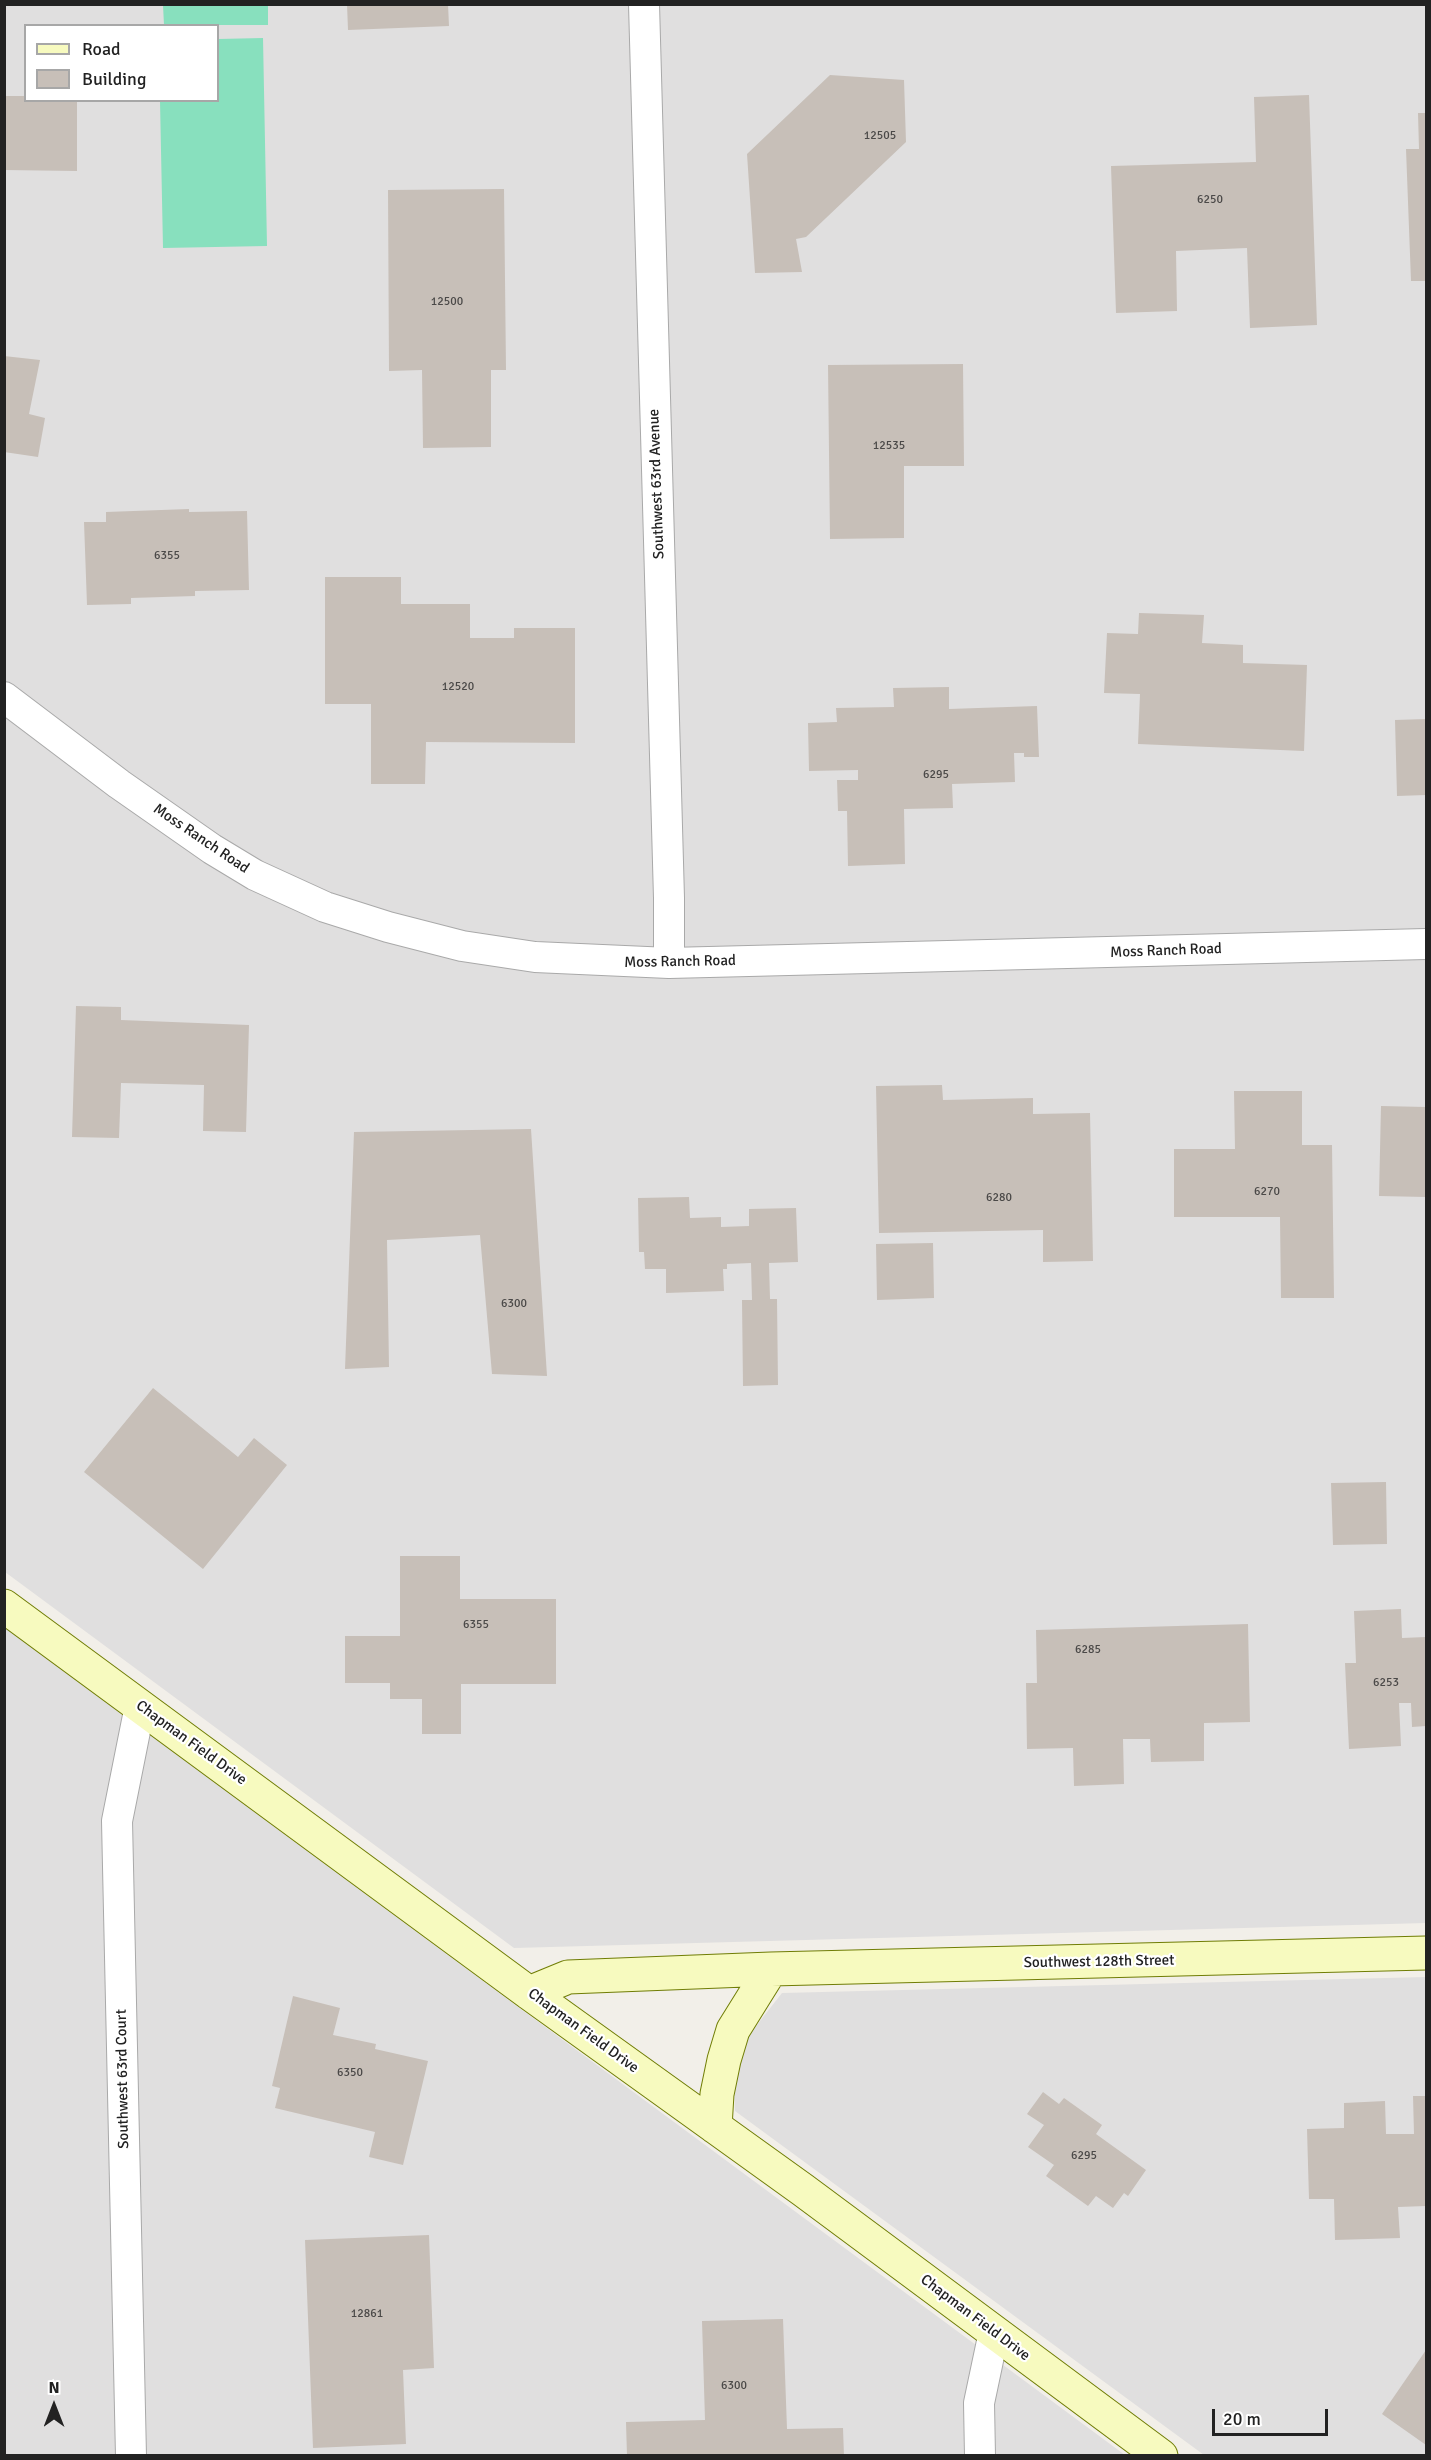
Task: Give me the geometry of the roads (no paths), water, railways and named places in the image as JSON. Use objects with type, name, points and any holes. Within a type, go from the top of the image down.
[{"type":"street","name":"Southwest 63rd Avenue","points":[[644,4],[669,963]]},
{"type":"street","name":"Moss Ranch Road","points":[[4,698],[119,784],[212,849],[255,875],[325,907],[388,927],[462,946],[535,957],[669,963],[1426,944]]},
{"type":"street","name":"Chapman Field Drive","points":[[4,1606],[1161,2456]]},
{"type":"street","name":"Southwest 63rd Court","points":[[131,2456],[117,1821],[140,1706]]},
{"type":"street","name":"Southwest 128th Street","points":[[529,1993],[568,1977],[771,1969],[1426,1953]]},
{"type":"street","points":[[715,2127],[717,2094],[733,2030],[771,1969]]},
{"type":"street","points":[[980,2456],[979,2403],[994,2332]]}]
